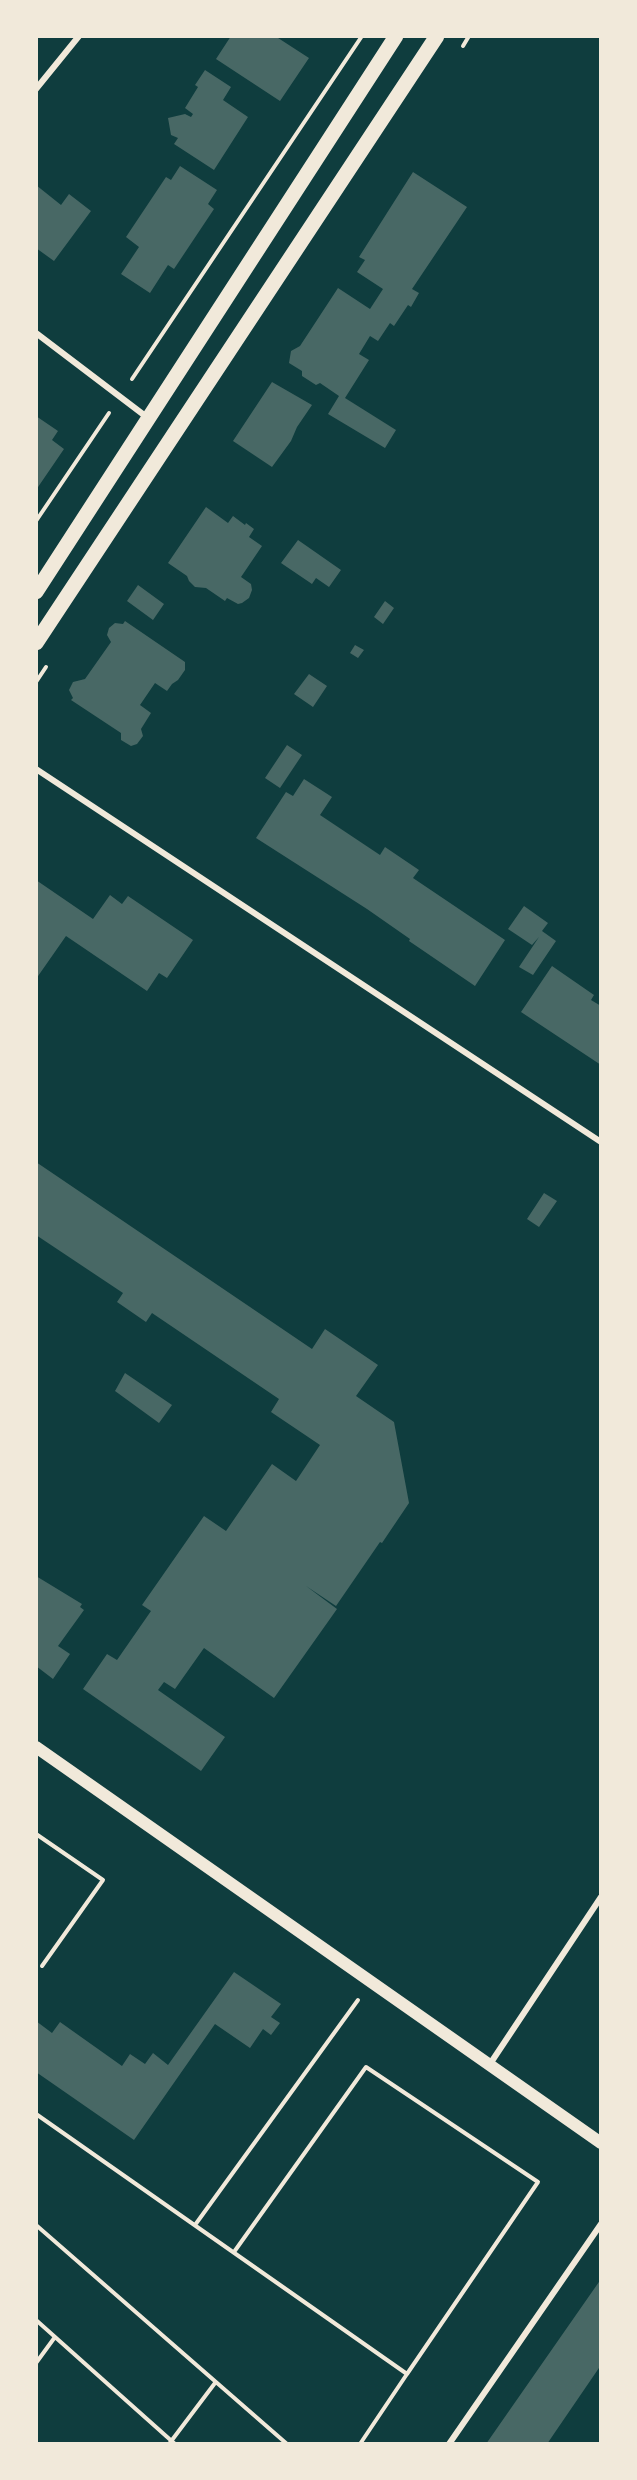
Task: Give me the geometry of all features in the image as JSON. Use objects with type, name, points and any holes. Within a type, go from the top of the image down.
[{"type":"main road","points":[[36,592],[396,36]]},
{"type":"main road","points":[[36,643],[436,36]]},
{"type":"main road","points":[[36,1747],[601,2144]]},
{"type":"street","points":[[36,89],[79,36]]},
{"type":"street","points":[[36,333],[148,418]]},
{"type":"street","points":[[36,769],[601,1142]]},
{"type":"street","points":[[490,2064],[601,1897]]},
{"type":"street","points":[[449,2444],[601,2224]]},
{"type":"path","points":[[36,521],[362,36]]},
{"type":"path","points":[[36,1834],[103,1880],[42,1966]]},
{"type":"path","points":[[195,2225],[371,1982]]},
{"type":"path","points":[[234,2252],[366,2067],[538,2182],[360,2444]]},
{"type":"path","points":[[36,2114],[407,2374]]},
{"type":"path","points":[[36,2225],[286,2444]]},
{"type":"path","points":[[36,2320],[172,2443],[215,2383]]},
{"type":"path","points":[[36,2363],[55,2337]]},
{"type":"building","points":[[231,36],[275,36],[309,58],[280,101],[216,59]]},
{"type":"building","points":[[205,70],[231,87],[223,100],[248,117],[214,170],[174,144],[178,138],[171,135],[168,118],[185,114],[191,117],[193,114],[185,108],[198,87],[195,85]]},
{"type":"building","points":[[180,166],[217,190],[208,204],[214,209],[174,269],[168,265],[150,293],[121,274],[139,247],[126,237],[166,177],[171,180]]},
{"type":"building","points":[[413,172],[467,207],[412,289],[419,293],[411,307],[408,305],[394,326],[390,323],[378,341],[370,336],[359,354],[369,360],[345,398],[396,430],[385,448],[328,414],[339,396],[320,383],[316,385],[302,376],[302,371],[289,363],[291,351],[300,346],[338,288],[370,309],[383,289],[357,272],[365,260],[359,257]]},
{"type":"building","points":[[36,185],[61,205],[69,194],[91,211],[54,261],[36,248]]},
{"type":"building","points":[[272,382],[312,405],[297,427],[291,441],[272,467],[233,441]]},
{"type":"building","points":[[36,416],[58,431],[52,440],[64,449],[36,490]]},
{"type":"building","points":[[206,507],[228,523],[233,516],[245,525],[246,523],[254,529],[249,537],[262,546],[241,577],[251,584],[252,590],[249,598],[242,603],[238,604],[227,598],[225,601],[206,588],[195,587],[187,576],[168,563]]},
{"type":"building","points":[[298,540],[341,570],[329,587],[316,578],[312,584],[281,563]]},
{"type":"building","points":[[138,585],[164,604],[153,620],[127,601]]},
{"type":"building","points":[[385,601],[394,608],[383,624],[374,617]]},
{"type":"building","points":[[125,621],[185,662],[185,670],[167,691],[155,683],[140,705],[151,713],[141,729],[143,736],[137,744],[131,746],[121,740],[121,733],[71,700],[73,698],[69,690],[73,682],[85,679],[111,642],[107,635],[109,628],[115,623],[123,624]]},
{"type":"building","points":[[355,645],[364,650],[358,658],[350,653]]},
{"type":"building","points":[[309,674],[327,686],[313,707],[294,694]]},
{"type":"building","points":[[287,745],[302,755],[280,788],[265,778]]},
{"type":"building","points":[[304,779],[332,797],[320,815],[380,855],[385,847],[419,870],[413,878],[505,940],[475,986],[367,909],[256,838],[286,792],[293,796]]},
{"type":"building","points":[[36,880],[93,919],[110,895],[122,904],[128,896],[193,940],[167,978],[159,973],[147,991],[66,936],[36,979]]},
{"type":"building","points":[[524,906],[548,923],[542,931],[556,941],[533,975],[519,967],[539,937],[532,945],[508,929]]},
{"type":"building","points":[[552,966],[594,995],[591,1000],[601,1006],[601,1065],[521,1012]]},
{"type":"building","points":[[36,1162],[312,1349],[325,1329],[378,1365],[356,1396],[394,1422],[409,1503],[336,1606],[306,1586],[337,1609],[274,1698],[204,1648],[175,1689],[164,1682],[158,1690],[225,1737],[201,1771],[83,1689],[107,1654],[117,1660],[151,1611],[142,1605],[204,1516],[226,1531],[272,1464],[296,1481],[320,1445],[271,1412],[279,1399],[152,1313],[146,1322],[117,1302],[123,1293],[36,1235]]},
{"type":"building","points":[[544,1193],[557,1201],[539,1227],[527,1219]]},
{"type":"building","points":[[125,1373],[172,1405],[159,1423],[115,1391]]},
{"type":"building","points":[[36,1576],[82,1604],[80,1607],[84,1610],[58,1646],[70,1654],[53,1679],[36,1666]]},
{"type":"building","points":[[234,1972],[281,2004],[271,2017],[280,2023],[271,2035],[263,2029],[250,2048],[215,2024],[134,2140],[36,2072],[36,2021],[52,2033],[60,2022],[122,2066],[130,2054],[145,2064],[153,2053],[168,2065]]},
{"type":"building","points":[[601,2279],[601,2365],[547,2444],[486,2444]]}]
